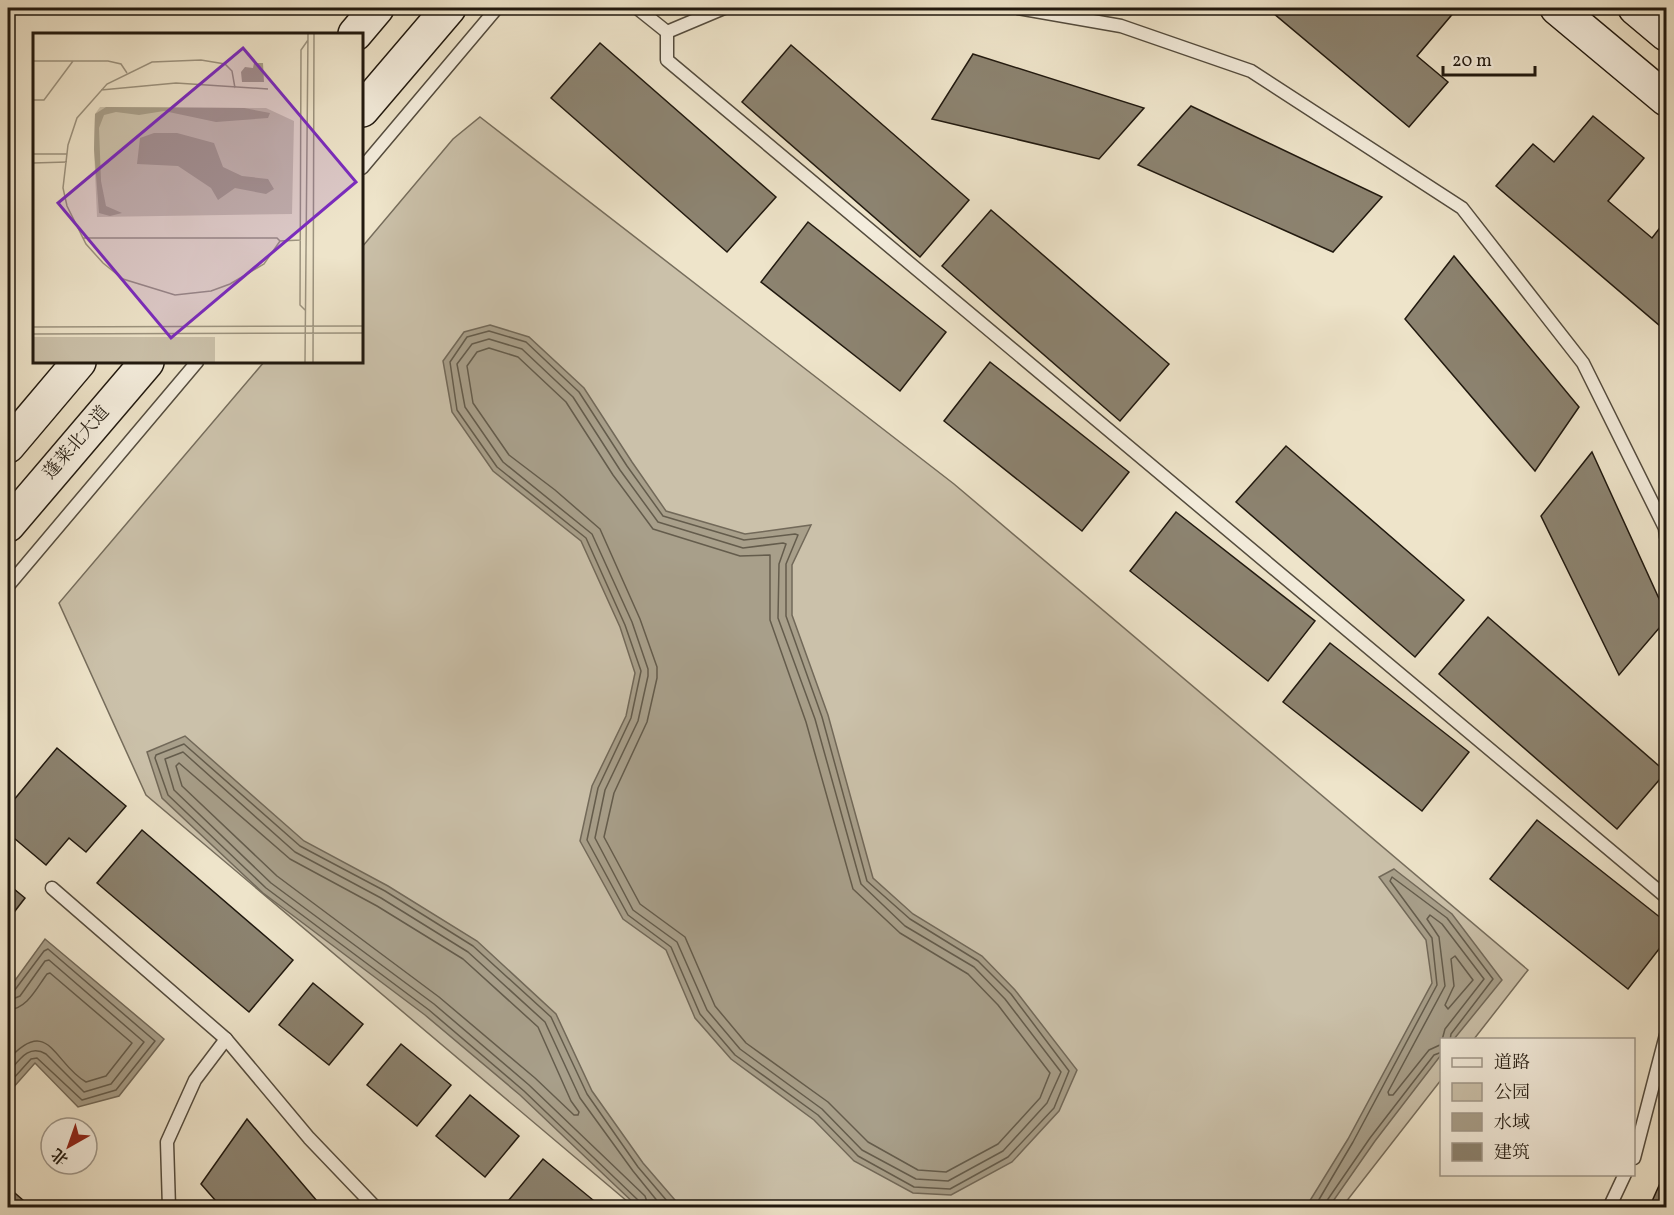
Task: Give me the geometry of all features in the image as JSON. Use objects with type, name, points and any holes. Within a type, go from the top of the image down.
[{"type":"main road","points":[[356,33],[377,8]]},
{"type":"main road","points":[[363,109],[449,8]]},
{"type":"main road","points":[[1557,8],[1666,99]]},
{"type":"main road","points":[[1635,8],[1666,34]]},
{"type":"main road","points":[[8,446],[78,363]]},
{"type":"main road","name":"蓬莱北大道","points":[[8,525],[146,363]]},
{"type":"lane","points":[[363,167],[498,8]]},
{"type":"lane","points":[[637,8],[667,32]]},
{"type":"lane","points":[[667,32],[724,8]]},
{"type":"lane","points":[[1018,8],[1121,26],[1251,71],[1462,208],[1583,363],[1665,528],[1666,537]]},
{"type":"lane","points":[[667,32],[667,60],[1666,897]]},
{"type":"lane","points":[[8,586],[196,363]]},
{"type":"lane","points":[[52,888],[226,1039],[309,1138],[376,1208]]},
{"type":"lane","points":[[1635,1154],[1666,1035]]},
{"type":"lane","points":[[169,1208],[167,1142],[195,1080],[226,1039]]},
{"type":"lane","points":[[1609,1208],[1624,1176]]},
{"type":"green space","points":[[480,117],[954,484],[1528,970],[1475,1038],[1440,1038],[1440,1081],[1342,1207],[634,1207],[146,795],[59,603],[263,363],[363,363],[363,246],[453,139]]},
{"type":"water","points":[[490,325],[529,337],[584,388],[666,511],[745,534],[811,525],[792,565],[792,615],[828,715],[873,878],[913,914],[982,956],[1015,990],[1077,1070],[1059,1111],[1012,1162],[951,1195],[913,1193],[854,1161],[814,1120],[731,1059],[695,1018],[666,950],[623,919],[580,841],[592,786],[626,716],[635,673],[620,627],[581,541],[493,471],[452,412],[443,361],[464,332]]},
{"type":"water","points":[[185,736],[304,841],[388,886],[477,941],[556,1014],[592,1091],[643,1163],[681,1207],[638,1207],[520,1095],[425,1015],[263,893],[162,798],[147,752]]},
{"type":"water","points":[[1394,869],[1452,914],[1502,980],[1455,1038],[1440,1038],[1440,1056],[1375,1141],[1329,1207],[1306,1207],[1348,1139],[1432,983],[1426,940],[1379,877]]},
{"type":"water","points":[[45,939],[164,1039],[119,1096],[78,1107],[35,1063],[12,1089],[8,1085],[8,990]]},
{"type":"building","points":[[1267,8],[1451,8],[1455,11],[1417,56],[1448,82],[1409,127]]},
{"type":"building","points":[[600,43],[776,197],[727,252],[551,98]]},
{"type":"building","points":[[791,45],[969,200],[920,257],[742,102]]},
{"type":"building","points":[[973,54],[1144,108],[1099,159],[932,119]]},
{"type":"building","points":[[1191,106],[1382,197],[1333,252],[1138,165]]},
{"type":"building","points":[[1593,116],[1644,158],[1608,201],[1652,238],[1666,220],[1666,331],[1496,186],[1533,144],[1554,162]]},
{"type":"building","points":[[991,210],[1169,364],[1120,421],[942,266]]},
{"type":"building","points":[[808,222],[946,332],[900,391],[761,282]]},
{"type":"building","points":[[1454,256],[1579,407],[1535,471],[1405,319]]},
{"type":"building","points":[[990,362],[1129,472],[1082,531],[944,421]]},
{"type":"building","points":[[1286,446],[1464,600],[1415,657],[1236,502]]},
{"type":"building","points":[[1592,452],[1666,614],[1666,620],[1619,675],[1541,516]]},
{"type":"building","points":[[1176,512],[1315,621],[1268,681],[1130,571]]},
{"type":"building","points":[[1488,617],[1666,772],[1617,829],[1439,674]]},
{"type":"building","points":[[1330,643],[1469,752],[1422,811],[1283,702]]},
{"type":"building","points":[[57,748],[126,806],[86,852],[69,838],[46,865],[8,833],[8,807]]},
{"type":"building","points":[[1537,820],[1666,922],[1666,940],[1628,989],[1490,879]]},
{"type":"building","points":[[142,830],[293,960],[249,1012],[97,883]]},
{"type":"building","points":[[8,884],[25,898],[8,920]]},
{"type":"building","points":[[313,983],[363,1024],[329,1065],[279,1025]]},
{"type":"building","points":[[401,1044],[451,1085],[417,1126],[367,1085]]},
{"type":"building","points":[[470,1095],[519,1136],[485,1177],[436,1136]]},
{"type":"building","points":[[247,1119],[323,1208],[222,1208],[201,1184]]},
{"type":"building","points":[[543,1159],[593,1200],[587,1208],[518,1208],[509,1200]]},
{"type":"building","points":[[1666,1170],[1666,1208],[1649,1208]]},
{"type":"building","points":[[8,1187],[32,1208],[8,1208]]}]
